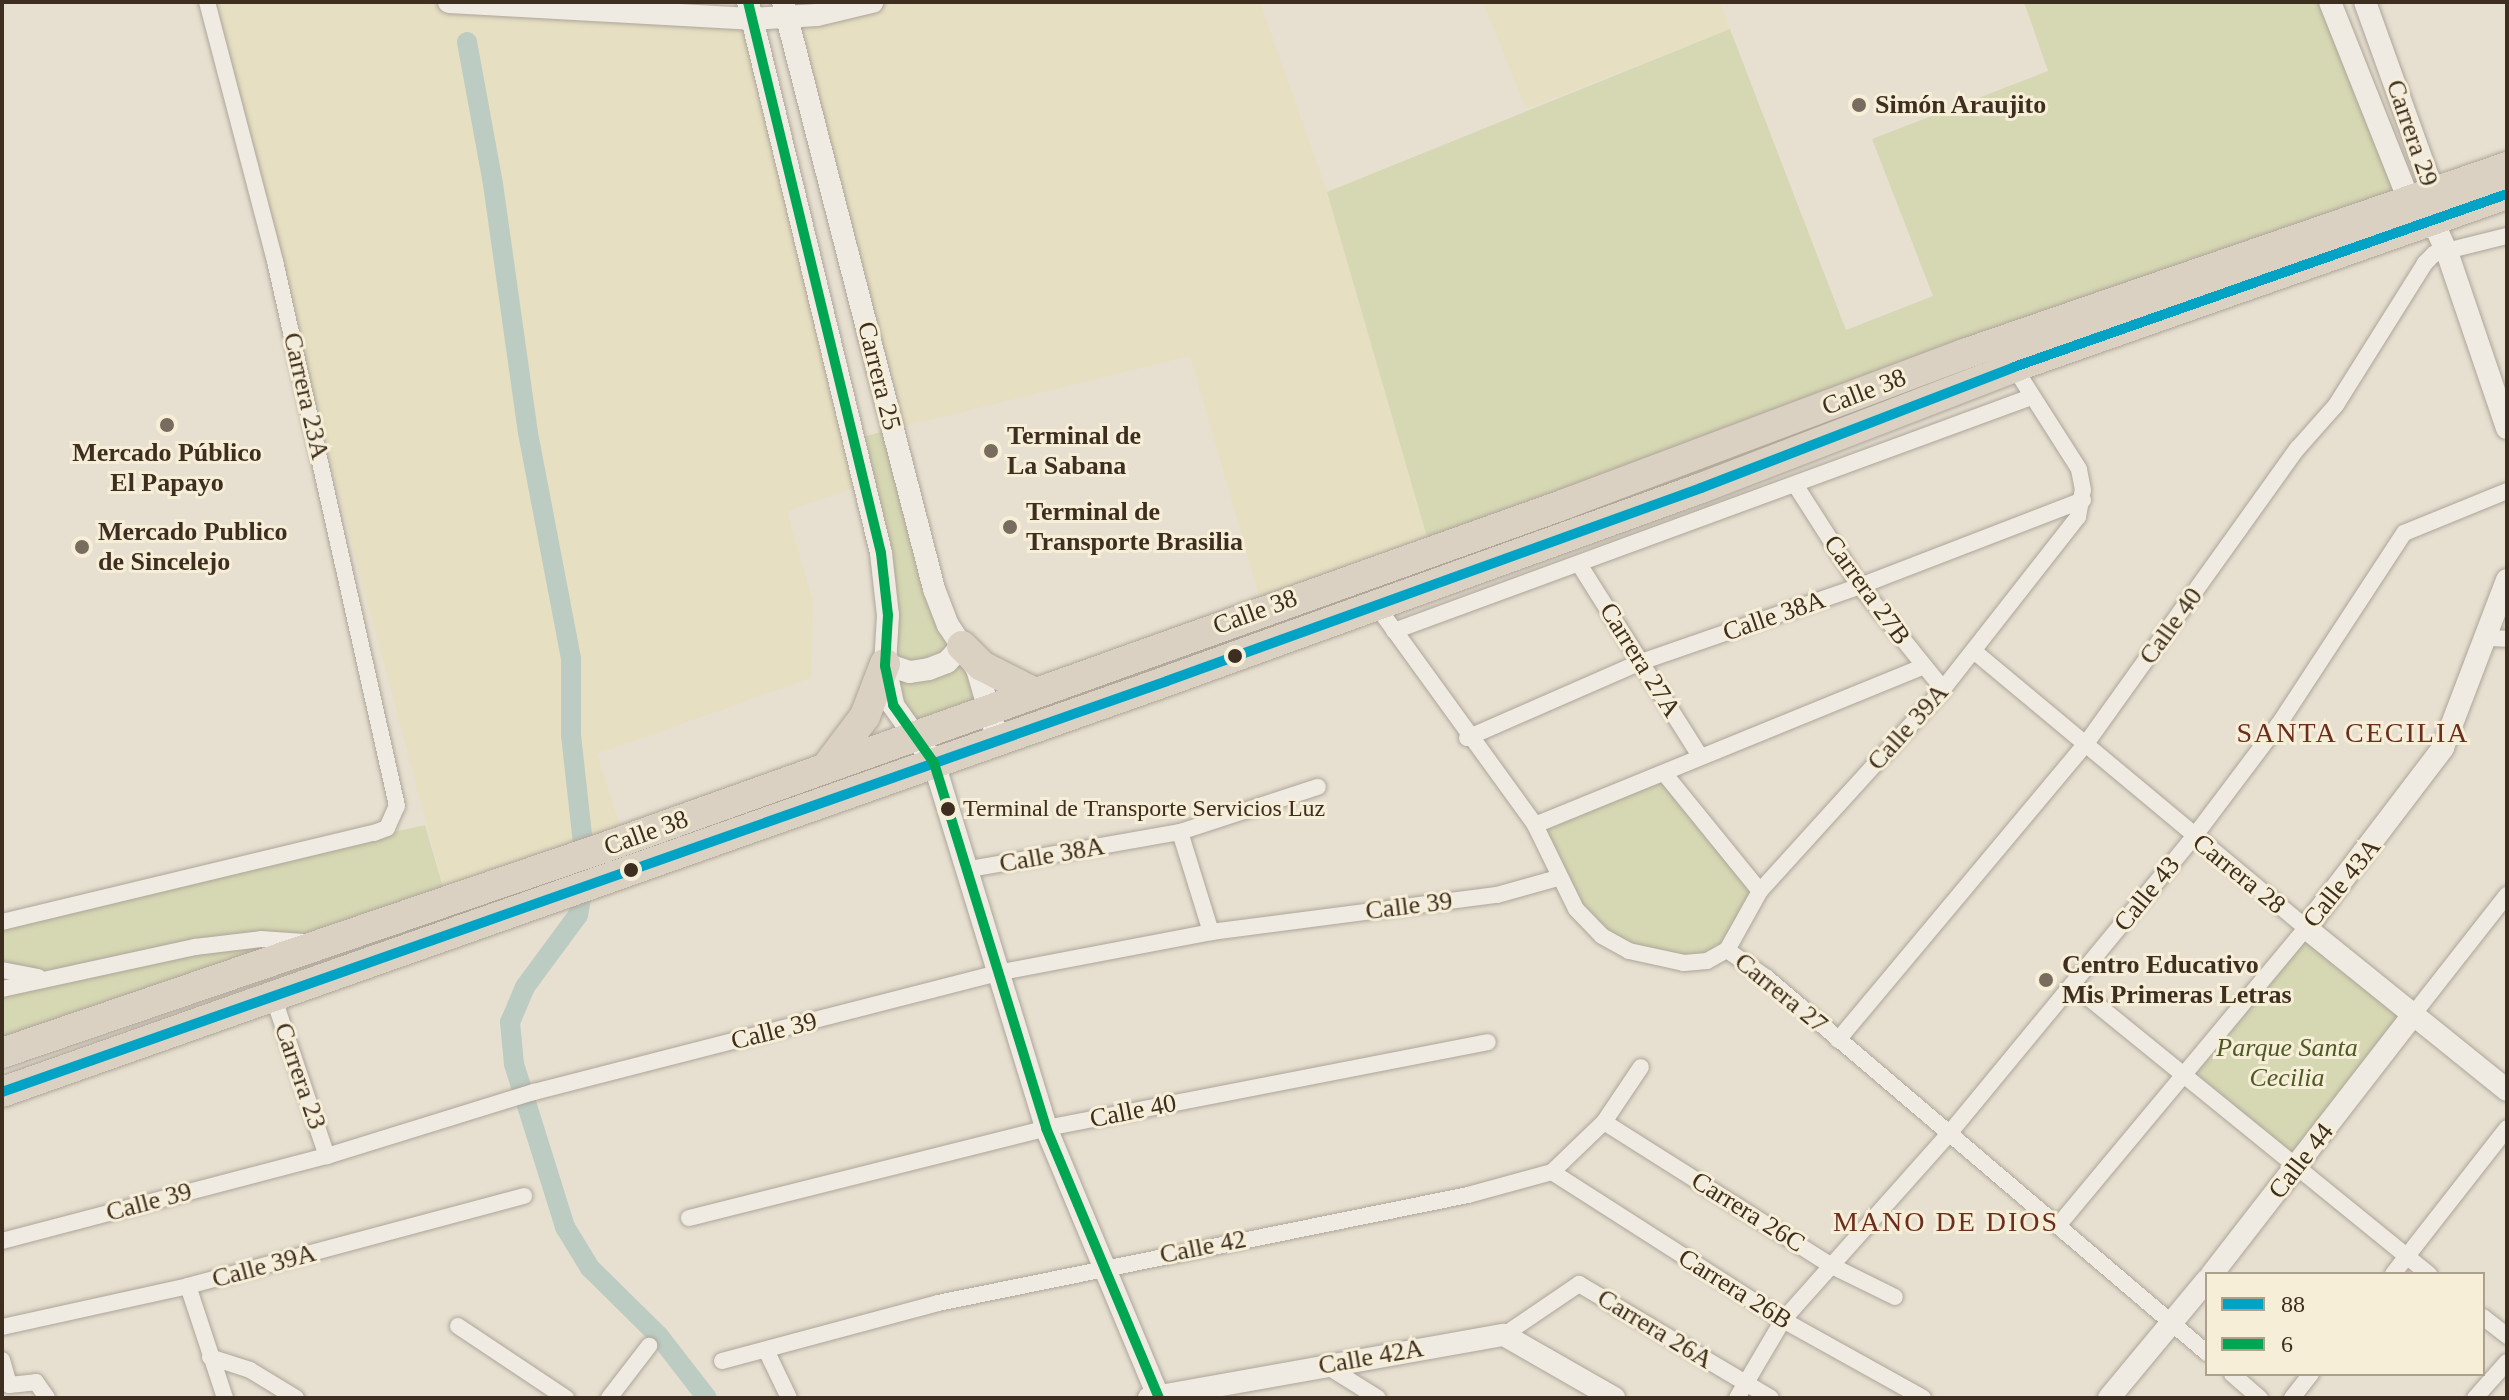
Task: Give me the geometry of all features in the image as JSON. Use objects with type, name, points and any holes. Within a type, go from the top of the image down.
[{"type":"highway","name":"Calle 38","points":[[2,1092],[613,878],[1376,605],[2014,367],[2507,167]]},
{"type":"highway","name":"Calle 38","points":[[2,1053],[556,865],[1033,692],[2424,202],[2507,194]]},
{"type":"highway","points":[[962,646],[982,666],[1033,692]]},
{"type":"highway","points":[[827,766],[865,716],[885,664]]},
{"type":"street","name":"Carrera 23A","points":[[2,922],[374,833],[394,818],[395,791],[275,261],[207,2]]},
{"type":"street","points":[[449,2],[749,11],[872,2]]},
{"type":"street","name":"Carrera 29","points":[[2330,2],[2424,202]]},
{"type":"street","name":"Carrera 29","points":[[2369,4],[2424,202]]},
{"type":"street","name":"Carrera 25","points":[[785,9],[911,508],[941,609],[977,669],[986,709],[998,741]]},
{"type":"street","name":"Carrera 25","points":[[749,11],[881,553],[888,615],[885,664],[893,705],[934,763],[1002,972],[1046,1128],[1155,1397]]},
{"type":"street","points":[[2424,202],[2447,252],[2507,428]]},
{"type":"street","name":"Calle 40","points":[[1838,1040],[2085,745],[2298,448],[2336,405],[2425,263],[2434,254],[2507,236]]},
{"type":"street","points":[[2014,367],[2079,469],[2083,500]]},
{"type":"street","points":[[1394,631],[1796,486],[2031,397]]},
{"type":"street","name":"Carrera 27B","points":[[1796,486],[1860,586],[1943,689]]},
{"type":"street","name":"Calle 43","points":[[1741,1390],[1783,1320],[1948,1135],[2193,838],[2279,724],[2404,533],[2507,491]]},
{"type":"street","name":"Calle 38A","points":[[1467,738],[1641,662],[1860,586],[2083,500]]},
{"type":"street","name":"Calle 39A","points":[[1727,950],[1760,891],[1975,652],[2066,537],[2083,500]]},
{"type":"street","name":"Carrera 27A","points":[[1579,564],[1700,756]]},
{"type":"street","name":"Calle 43A","points":[[2058,1226],[2306,928],[2443,748],[2498,638],[2507,580]]},
{"type":"street","name":"Carrera 27","points":[[1376,605],[1467,738],[1535,825],[1558,878],[1576,909],[1602,936],[1629,951],[1684,963],[1707,961],[1727,950],[1838,1040],[2205,1351]]},
{"type":"street","points":[[885,664],[910,672],[929,669],[947,662],[962,646]]},
{"type":"street","name":"Carrera 28","points":[[1975,652],[2193,838],[2507,1090]]},
{"type":"street","points":[[1535,825],[1923,667]]},
{"type":"street","points":[[1664,773],[1760,891]]},
{"type":"street","name":"Calle 38A","points":[[970,869],[1180,832],[1318,787]]},
{"type":"street","points":[[1180,832],[1211,932]]},
{"type":"street","name":"Calle 39","points":[[2,1241],[327,1156],[534,1092],[1002,972],[1211,932],[1497,895],[1558,878]]},
{"type":"street","name":"Calle 44","points":[[2214,1272],[2507,895]]},
{"type":"street","points":[[2,989],[39,977],[195,947],[261,939],[321,943]]},
{"type":"street","points":[[2,970],[39,977]]},
{"type":"street","points":[[2073,985],[2426,1272]]},
{"type":"street","name":"Carrera 23","points":[[273,996],[327,1156]]},
{"type":"street","name":"Calle 40","points":[[689,1218],[1046,1128],[1488,1042]]},
{"type":"street","name":"Calle 42","points":[[722,1361],[1103,1266],[1468,1195],[1552,1172],[1604,1122],[1641,1067]]},
{"type":"street","name":"Carrera 26C","points":[[1604,1122],[1832,1266],[1895,1297]]},
{"type":"street","points":[[2395,1272],[2507,1128]]},
{"type":"street","name":"Carrera 26B","points":[[1552,1172],[1783,1320],[1923,1398]]},
{"type":"street","name":"Calle 39A","points":[[2,1327],[188,1286],[524,1196]]},
{"type":"street","points":[[2109,1398],[2205,1283]]},
{"type":"street","name":"Calle 42A","points":[[1155,1397],[1504,1335],[1579,1284]]},
{"type":"street","name":"Carrera 26A","points":[[1579,1284],[1741,1390],[1771,1398]]},
{"type":"street","points":[[188,1286],[225,1398]]},
{"type":"street","points":[[2485,1319],[2507,1336]]},
{"type":"street","points":[[458,1326],[566,1398]]},
{"type":"street","points":[[1504,1335],[1614,1398]]},
{"type":"street","points":[[609,1398],[649,1346]]},
{"type":"street","points":[[766,1350],[789,1398]]},
{"type":"street","points":[[210,1357],[250,1370],[296,1398]]},
{"type":"street","points":[[2,1360],[6,1386],[36,1382],[47,1398]]},
{"type":"street","points":[[2475,1398],[2507,1362]]},
{"type":"street","points":[[1325,1365],[1378,1398]]},
{"type":"street","points":[[2234,1376],[2260,1398]]},
{"type":"street","points":[[2292,1398],[2309,1376]]},
{"type":"shaded area","points":[[208,2],[446,2],[751,19],[863,485],[787,511],[813,602],[811,678],[597,754],[624,840],[447,901]]},
{"type":"shaded area","points":[[869,2],[1260,2],[1327,192],[1431,551],[1263,609],[1190,356],[893,429],[787,17]]},
{"type":"shaded area","points":[[1483,2],[1720,2],[1730,29],[1526,109]]},
{"type":"green space","points":[[2024,2],[2330,2],[2408,198],[1431,551],[1327,192],[1730,29],[1846,330],[1933,296],[1872,139],[2048,71]]},
{"type":"green space","points":[[893,429],[911,508],[986,709],[904,739],[888,615],[850,440]]},
{"type":"green space","points":[[1664,773],[1760,891],[1727,950],[1707,961],[1629,951],[1576,909],[1535,825]]},
{"type":"green space","points":[[425,825],[447,901],[2,1053],[2,921]]},
{"type":"green space","name":"Parque Santa Cecilia","points":[[2306,928],[2412,1016],[2297,1166],[2186,1074]]},
{"type":"waterway","points":[[467,42],[493,184],[528,433],[571,659],[571,735],[586,871],[578,915],[525,987],[510,1022],[514,1064],[565,1227],[590,1268],[659,1336],[707,1398]]},
{"type":"transit line","name":"6","points":[[748,2],[881,553],[888,615],[885,666],[893,705],[934,763],[1046,1128],[1159,1398]]},
{"type":"transit line","name":"88","points":[[2,1092],[1167,681],[1701,488],[2014,367],[2507,194]]},
{"type":"place","name":"Simón Araujito","points":[[1859,105]]},
{"type":"place","name":"Mercado Público El Papayo","points":[[167,425]]},
{"type":"place","name":"Terminal de La Sabana","points":[[991,451]]},
{"type":"place","name":"Terminal de Transporte Brasilia","points":[[1010,527]]},
{"type":"place","name":"Mercado Publico de Sincelejo","points":[[82,547]]},
{"type":"place","name":"Terminal de Transporte Servicios Luz","points":[[948,809]]},
{"type":"place","name":"Centro Educativo Mis Primeras Letras","points":[[2046,980]]},
{"type":"district","name":"SANTA CECILIA","points":[[2353,733]]},
{"type":"district","name":"MANO DE DIOS","points":[[1946,1222]]}]
